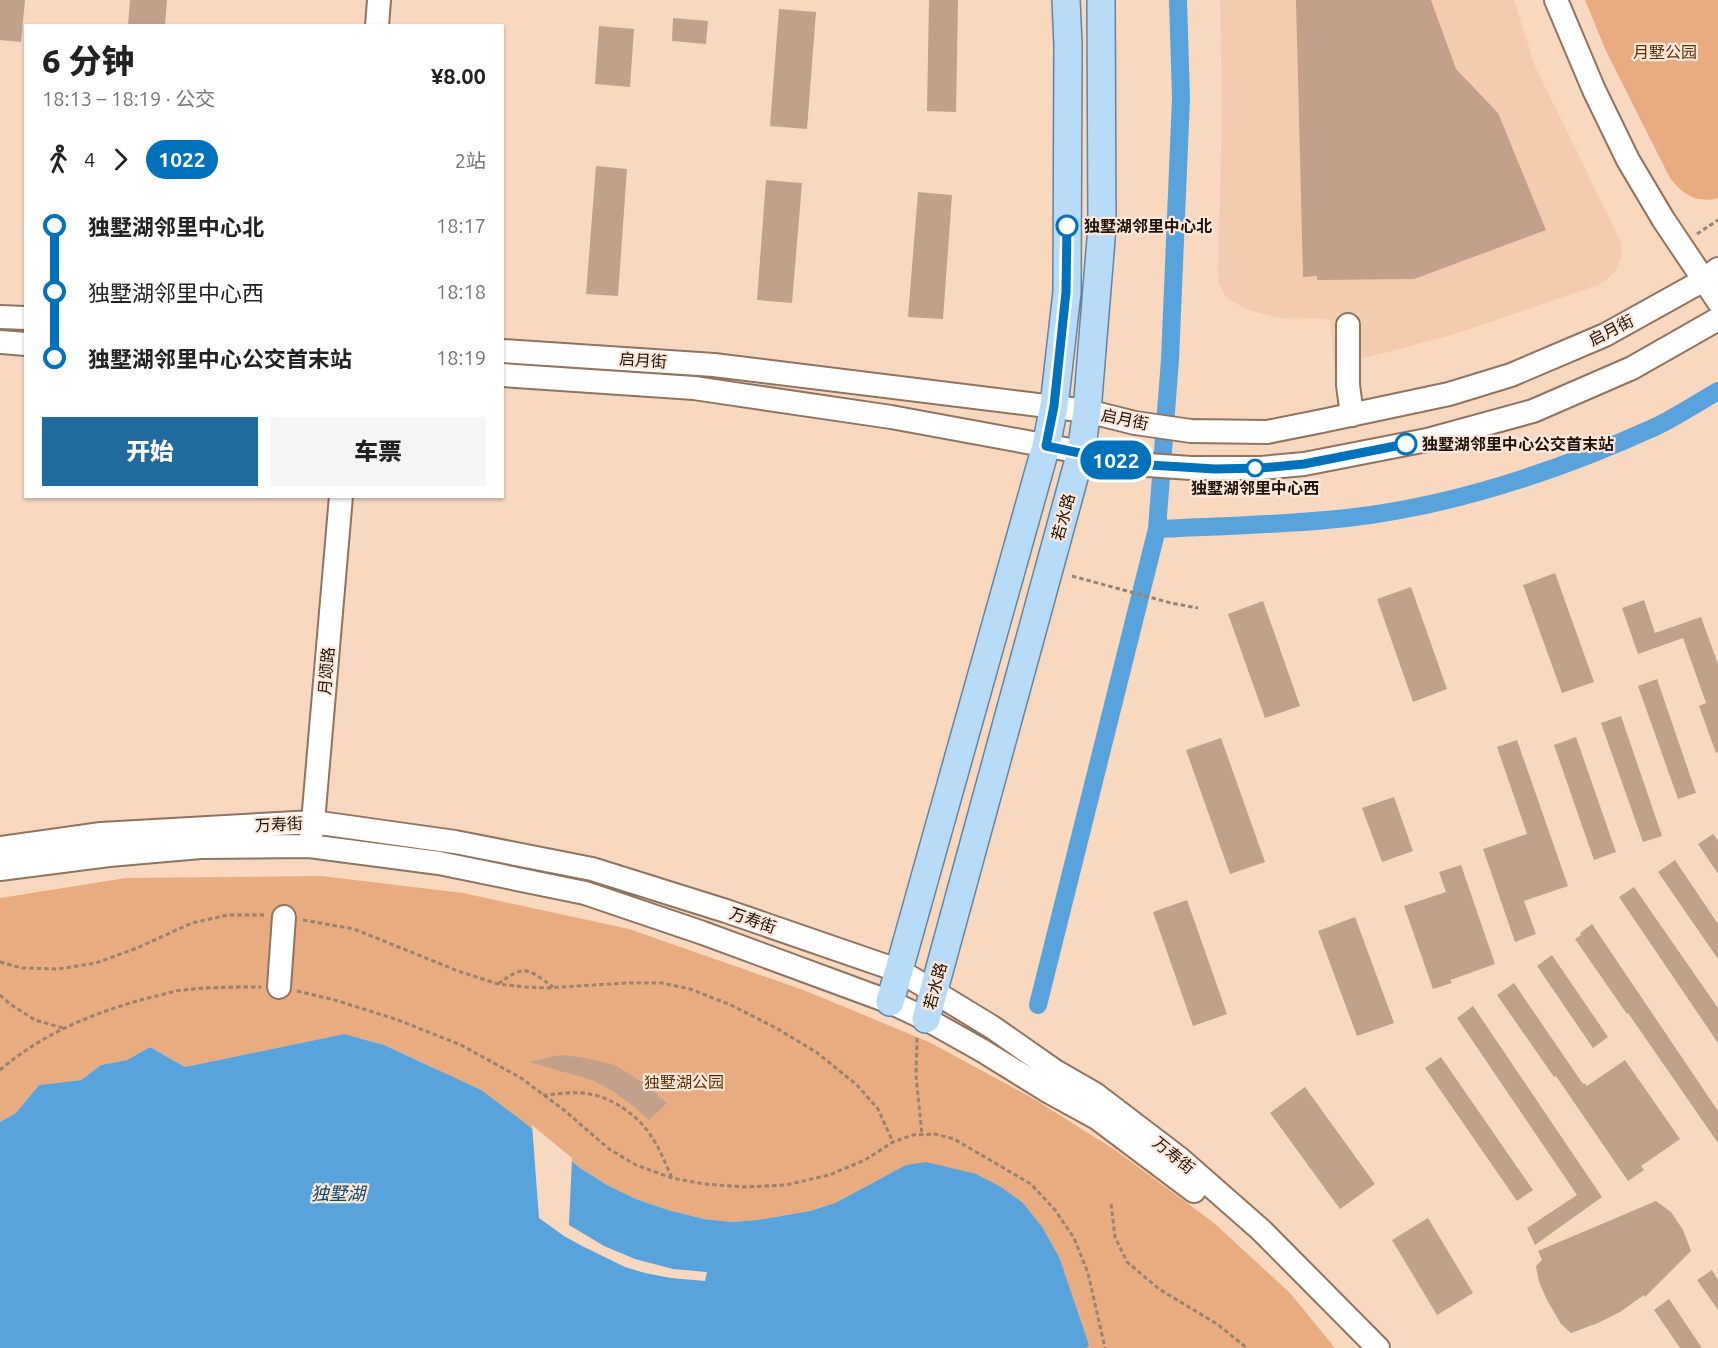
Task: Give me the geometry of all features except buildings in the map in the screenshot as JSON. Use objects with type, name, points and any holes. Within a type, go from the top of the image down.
[{"type":"main road","points":[[890,1002],[1046,446],[1054,406],[1066,292],[1068,45],[1066,0]]},
{"type":"main road","name":"若水路","points":[[923,1018],[934,990],[1081,452],[1087,411],[1102,227],[1101,0]]},
{"type":"street","points":[[377,24],[379,0]]},
{"type":"street","points":[[1556,0],[1594,90],[1628,160],[1681,246],[1711,275],[1718,301]]},
{"type":"street","name":"启月街","points":[[504,351],[714,365],[1054,406],[1087,411],[1136,423],[1191,431],[1267,432],[1449,394],[1511,375],[1605,335],[1711,275]]},
{"type":"street","points":[[0,317],[24,318]]},
{"type":"street","name":"启月街","points":[[504,375],[694,388],[891,417],[1081,452],[1133,464],[1191,468],[1255,468],[1304,464],[1427,440],[1533,411],[1632,368],[1718,319]]},
{"type":"street","points":[[1348,326],[1348,385],[1352,415]]},
{"type":"street","points":[[0,342],[24,344]]},
{"type":"street","name":"月颂路","points":[[309,846],[314,822],[341,498]]},
{"type":"street","name":"万寿街","points":[[0,848],[101,834],[314,822],[455,842],[592,869],[726,911],[900,971],[992,1026],[1050,1081],[1172,1173],[1257,1241],[1357,1348]]},
{"type":"street","name":"万寿街","points":[[0,869],[109,855],[201,847],[309,846],[439,863],[585,893],[703,933],[890,1002],[983,1051],[1050,1081],[1095,1094],[1179,1158],[1261,1230],[1378,1348]]},
{"type":"street","points":[[279,987],[284,917]]},
{"type":"path","points":[[1681,246],[1718,220]]},
{"type":"path","points":[[1072,576],[1171,603],[1198,608]]},
{"type":"path","points":[[0,962],[22,968],[58,969],[96,963],[137,948],[192,923],[228,915],[272,915],[354,929],[458,971],[498,984],[554,988],[662,983],[690,989],[731,1005],[816,1052],[856,1085],[878,1109],[893,1142]]},
{"type":"path","points":[[498,984],[513,973],[526,970],[554,988]]},
{"type":"path","points":[[0,1070],[12,1059],[63,1028],[128,1003],[182,990],[279,987],[335,1000],[398,1020],[461,1046],[521,1078],[609,1149],[636,1165],[672,1178],[704,1184],[786,1185],[830,1175],[865,1160],[893,1142],[913,1135],[935,1134],[954,1139],[1031,1184],[1055,1210],[1074,1238],[1088,1273],[1105,1348]]},
{"type":"path","points":[[0,995],[35,1020],[63,1028]]},
{"type":"path","points":[[922,1135],[916,1076],[916,1043],[923,1018]]},
{"type":"path","points":[[543,1095],[575,1092],[591,1094],[604,1098],[621,1108],[638,1121],[653,1138],[672,1178]]},
{"type":"path","points":[[1111,1204],[1114,1237],[1127,1262],[1159,1289],[1217,1324],[1247,1348]]},
{"type":"shaded area","points":[[1220,0],[1514,0],[1534,64],[1621,242],[1622,255],[1618,267],[1610,277],[1598,285],[1455,334],[1334,366],[1330,319],[1278,318],[1245,309],[1227,298],[1219,284],[1218,272],[1222,107]]},
{"type":"green space","name":"月墅公园","points":[[1585,0],[1718,0],[1718,198],[1697,199],[1685,193],[1670,178],[1606,51]]},
{"type":"green space","name":"独墅湖公园","points":[[321,876],[463,893],[629,929],[806,991],[929,1042],[1034,1099],[1115,1150],[1214,1223],[1290,1293],[1335,1348],[1072,1348],[893,1172],[835,1203],[810,1211],[758,1220],[731,1222],[704,1219],[668,1210],[636,1199],[607,1185],[580,1168],[525,1123],[436,1069],[384,1045],[344,1034],[185,1067],[150,1047],[127,1060],[101,1065],[81,1080],[39,1085],[16,1113],[0,1122],[0,898],[126,878]]},
{"type":"water","name":"独墅湖","points":[[344,1034],[384,1045],[481,1090],[580,1168],[607,1185],[636,1199],[704,1219],[731,1222],[758,1220],[810,1211],[835,1203],[906,1165],[926,1162],[976,1174],[1001,1187],[1023,1203],[1042,1227],[1059,1257],[1089,1345],[1086,1348],[0,1348],[0,1122],[16,1113],[39,1085],[81,1080],[101,1065],[127,1060],[150,1047],[185,1067]]},
{"type":"pier","points":[[532,1125],[572,1158],[569,1225],[604,1246],[635,1259],[673,1269],[707,1272],[705,1281],[671,1278],[625,1267],[564,1236],[539,1218]]},
{"type":"waterway","points":[[1038,1005],[1157,529],[1170,360],[1181,98],[1178,0]]},
{"type":"waterway","points":[[1157,529],[1276,524],[1347,518],[1465,496],[1543,472],[1618,443],[1663,423],[1718,391]]},
{"type":"bus line","name":"1022","points":[[1067,226],[1066,292],[1054,406],[1046,446],[1133,464],[1215,469],[1304,464],[1406,444]]},
{"type":"place","name":"独墅湖邻里中心北","points":[[1067,226]]},
{"type":"place","name":"独墅湖邻里中心公交首末站","points":[[1406,444]]},
{"type":"place","name":"独墅湖邻里中心西","points":[[1255,468]]}]
